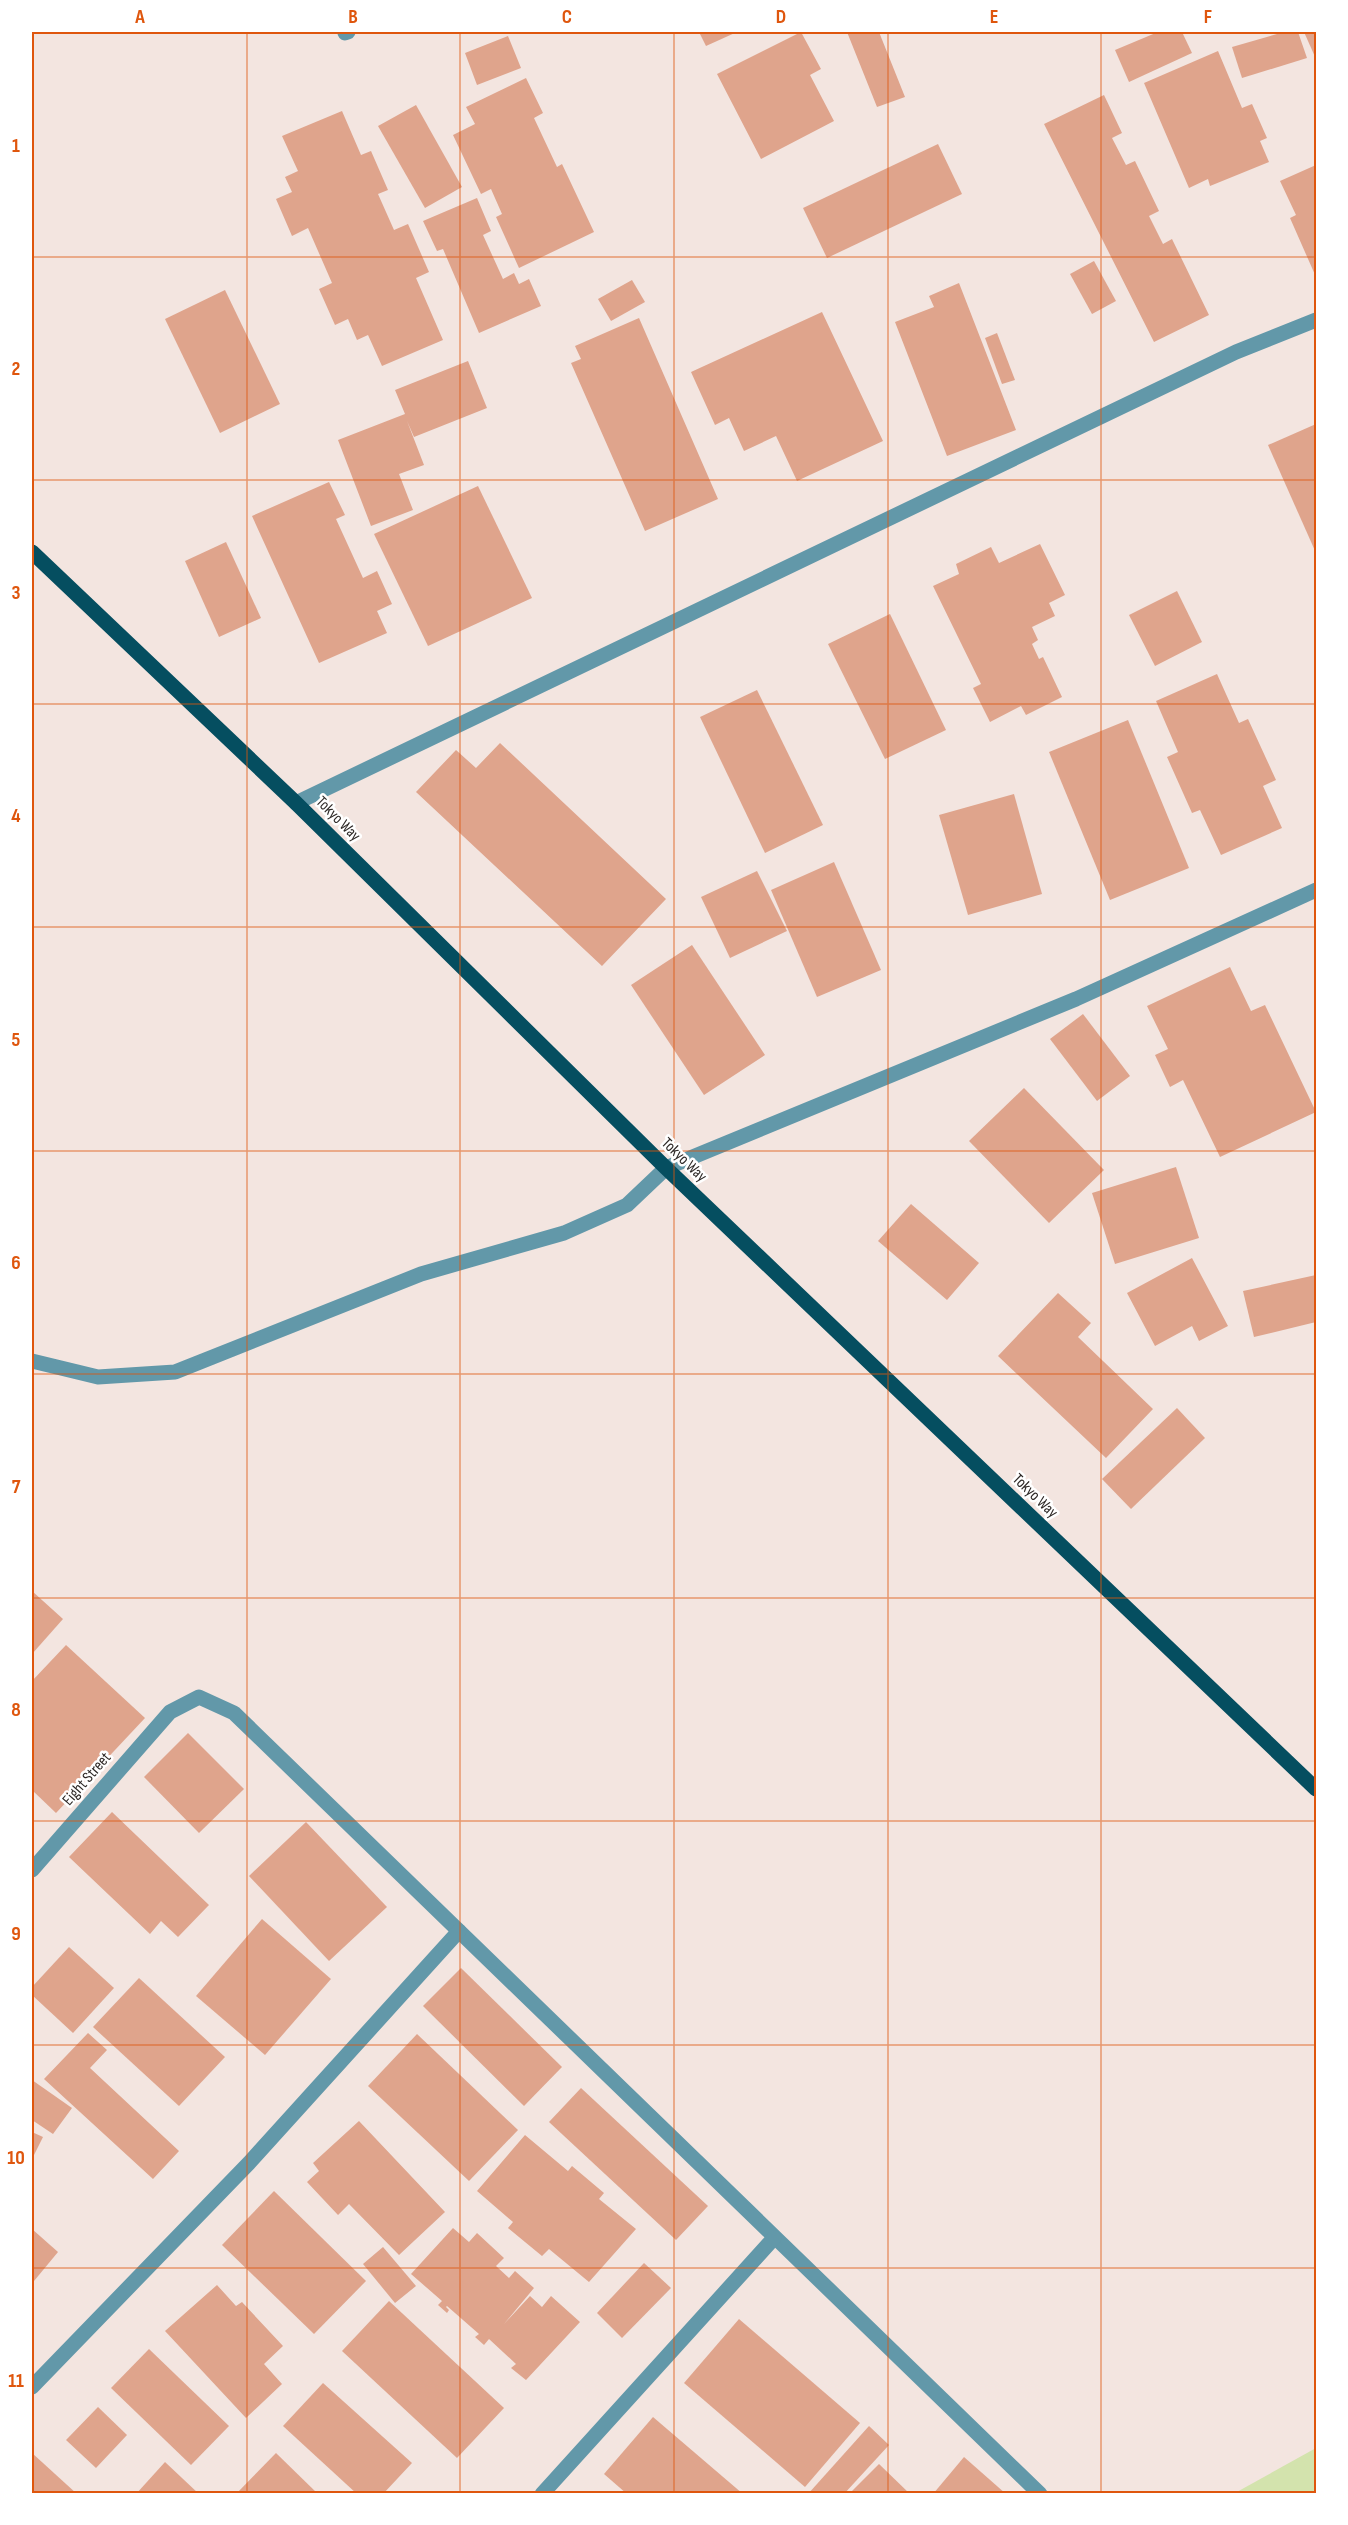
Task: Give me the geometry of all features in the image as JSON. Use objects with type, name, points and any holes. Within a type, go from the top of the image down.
[{"type":"main road","name":"Tokyo Way","points":[[32,552],[296,803],[666,1168],[1317,1789]]},
{"type":"street","points":[[296,803],[1236,352],[1317,320]]},
{"type":"street","points":[[32,1361],[98,1377],[175,1372],[421,1274],[564,1233],[627,1205],[666,1168],[1076,999],[1317,890]]},
{"type":"street","name":"Eight Street","points":[[32,1870],[170,1712],[199,1697],[234,1713],[459,1931]]},
{"type":"street","points":[[32,2387],[249,2163],[459,1931],[1040,2493]]},
{"type":"street","points":[[542,2493],[774,2238]]},
{"type":"green space","points":[[1316,2448],[1316,2493],[1235,2493]]},
{"type":"building","points":[[699,32],[737,32],[706,46]]},
{"type":"building","points":[[801,32],[821,69],[810,75],[834,121],[761,159],[717,74]]},
{"type":"building","points":[[847,32],[879,32],[905,97],[877,107]]},
{"type":"building","points":[[1158,32],[1182,32],[1192,53],[1129,82],[1115,50]]},
{"type":"building","points":[[1284,32],[1298,32],[1307,58],[1242,78],[1232,47]]},
{"type":"building","points":[[1304,32],[1316,32],[1316,59]]},
{"type":"building","points":[[508,36],[521,68],[477,85],[465,53]]},
{"type":"building","points":[[1218,51],[1242,108],[1252,104],[1267,138],[1260,141],[1269,162],[1210,186],[1208,179],[1189,188],[1144,83]]},
{"type":"building","points":[[526,78],[543,113],[534,118],[557,167],[562,164],[594,232],[519,268],[496,217],[502,214],[491,189],[481,194],[453,135],[475,124],[466,107]]},
{"type":"building","points":[[1104,95],[1122,133],[1112,138],[1126,165],[1135,161],[1159,211],[1149,216],[1163,244],[1172,239],[1209,315],[1154,342],[1044,124]]},
{"type":"building","points":[[416,105],[462,187],[425,208],[378,126]]},
{"type":"building","points":[[342,111],[361,155],[371,151],[388,190],[378,194],[394,230],[408,224],[429,272],[416,278],[443,340],[382,366],[368,335],[357,340],[348,319],[335,325],[319,289],[332,283],[308,228],[292,236],[276,199],[292,192],[285,177],[298,171],[282,136]]},
{"type":"building","points":[[938,144],[962,194],[827,258],[803,208]]},
{"type":"building","points":[[1316,165],[1316,277],[1290,218],[1296,215],[1280,181]]},
{"type":"building","points":[[477,198],[491,231],[483,235],[503,279],[514,273],[519,284],[529,279],[541,306],[479,333],[443,249],[437,251],[423,221]]},
{"type":"building","points":[[1094,261],[1116,301],[1092,314],[1070,274]]},
{"type":"building","points":[[632,280],[645,302],[611,321],[598,299]]},
{"type":"building","points":[[959,283],[1016,430],[947,456],[895,322],[934,307],[929,296]]},
{"type":"building","points":[[225,290],[280,404],[220,433],[165,319]]},
{"type":"building","points":[[822,312],[883,441],[797,481],[776,436],[744,451],[729,418],[715,425],[691,372]]},
{"type":"building","points":[[639,318],[718,499],[645,531],[571,363],[581,359],[575,346]]},
{"type":"building","points":[[997,333],[1015,380],[1002,384],[985,338]]},
{"type":"building","points":[[468,361],[487,408],[414,437],[407,421],[424,465],[399,474],[413,510],[371,526],[338,440],[405,414],[395,390]]},
{"type":"building","points":[[1316,424],[1316,553],[1268,445]]},
{"type":"building","points":[[329,482],[345,515],[336,519],[363,578],[377,571],[392,604],[377,611],[387,633],[319,663],[252,516]]},
{"type":"building","points":[[478,486],[532,598],[428,646],[374,534]]},
{"type":"building","points":[[226,542],[261,618],[219,637],[185,561]]},
{"type":"building","points":[[1040,544],[1065,595],[1049,603],[1055,616],[1032,627],[1038,640],[1032,644],[1039,659],[1043,657],[1062,697],[1026,715],[1021,706],[990,722],[973,688],[981,684],[933,586],[959,574],[956,564],[991,547],[999,563]]},
{"type":"building","points":[[1177,591],[1202,642],[1155,666],[1129,615]]},
{"type":"building","points":[[890,614],[946,730],[885,759],[828,644]]},
{"type":"building","points":[[1217,674],[1239,723],[1248,719],[1276,780],[1263,786],[1282,828],[1221,855],[1200,810],[1192,813],[1167,757],[1178,752],[1156,701]]},
{"type":"building","points":[[757,690],[823,825],[765,853],[700,717]]},
{"type":"building","points":[[1128,720],[1189,868],[1110,900],[1049,752]]},
{"type":"building","points":[[500,743],[666,899],[602,966],[416,792],[456,750],[476,768]]},
{"type":"building","points":[[1014,794],[1042,894],[968,915],[939,815]]},
{"type":"building","points":[[834,862],[881,970],[817,997],[771,890]]},
{"type":"building","points":[[757,871],[787,931],[730,958],[701,897]]},
{"type":"building","points":[[692,945],[765,1055],[704,1095],[631,985]]},
{"type":"building","points":[[1230,967],[1251,1011],[1265,1005],[1316,1112],[1220,1157],[1183,1080],[1170,1087],[1155,1055],[1168,1049],[1147,1006]]},
{"type":"building","points":[[1083,1014],[1130,1076],[1097,1101],[1050,1039]]},
{"type":"building","points":[[1024,1088],[1104,1170],[1049,1223],[969,1141]]},
{"type":"building","points":[[1176,1167],[1199,1238],[1115,1264],[1092,1193]]},
{"type":"building","points":[[911,1204],[979,1263],[947,1300],[878,1241]]},
{"type":"building","points":[[1192,1258],[1228,1326],[1199,1341],[1192,1326],[1155,1346],[1127,1293]]},
{"type":"building","points":[[1316,1275],[1316,1322],[1254,1337],[1243,1291]]},
{"type":"building","points":[[1058,1293],[1091,1323],[1078,1337],[1153,1409],[1106,1458],[998,1356]]},
{"type":"building","points":[[1177,1408],[1205,1438],[1131,1509],[1102,1479]]},
{"type":"building","points":[[32,1591],[63,1619],[32,1654]]},
{"type":"building","points":[[66,1645],[145,1718],[56,1813],[32,1790],[32,1681]]},
{"type":"building","points":[[188,1733],[244,1789],[199,1833],[144,1777]]},
{"type":"building","points":[[112,1812],[209,1905],[178,1937],[161,1921],[150,1934],[69,1857]]},
{"type":"building","points":[[306,1822],[387,1907],[329,1961],[249,1876]]},
{"type":"building","points":[[262,1919],[331,1979],[265,2055],[196,1996]]},
{"type":"building","points":[[69,1947],[114,1988],[73,2033],[32,1995],[32,1987]]},
{"type":"building","points":[[461,1968],[562,2067],[524,2106],[423,2006]]},
{"type":"building","points":[[139,1978],[225,2057],[179,2106],[93,2027]]},
{"type":"building","points":[[88,2033],[107,2050],[90,2068],[179,2151],[153,2179],[44,2079]]},
{"type":"building","points":[[417,2034],[518,2130],[469,2181],[368,2086]]},
{"type":"building","points":[[32,2080],[72,2108],[53,2134],[32,2120]]},
{"type":"building","points":[[581,2088],[708,2206],[676,2240],[549,2122]]},
{"type":"building","points":[[359,2121],[445,2212],[399,2255],[349,2204],[338,2215],[307,2182],[319,2171],[313,2163]]},
{"type":"building","points":[[32,2132],[43,2137],[32,2159]]},
{"type":"building","points":[[525,2135],[568,2171],[572,2166],[604,2193],[599,2199],[636,2229],[589,2282],[549,2249],[542,2256],[508,2228],[513,2222],[477,2191]]},
{"type":"building","points":[[274,2191],[366,2281],[314,2334],[222,2245]]},
{"type":"building","points":[[453,2228],[469,2242],[477,2233],[504,2258],[496,2266],[509,2278],[515,2271],[534,2288],[504,2324],[530,2296],[542,2307],[551,2296],[580,2322],[526,2380],[511,2368],[516,2364],[489,2339],[484,2345],[475,2337],[479,2334],[447,2306],[449,2310],[447,2313],[438,2305],[442,2301],[411,2274]]},
{"type":"building","points":[[32,2229],[58,2252],[34,2281],[32,2279]]},
{"type":"building","points":[[383,2247],[416,2286],[395,2303],[363,2264]]},
{"type":"building","points":[[644,2263],[671,2288],[622,2338],[597,2313]]},
{"type":"building","points":[[217,2285],[236,2306],[242,2302],[283,2346],[264,2364],[282,2384],[246,2418],[165,2331]]},
{"type":"building","points":[[389,2301],[504,2408],[457,2458],[342,2351]]},
{"type":"building","points":[[739,2319],[860,2423],[805,2487],[684,2383]]},
{"type":"building","points":[[149,2349],[229,2426],[191,2465],[111,2388]]},
{"type":"building","points":[[323,2383],[412,2463],[383,2494],[357,2494],[283,2426]]},
{"type":"building","points":[[98,2407],[127,2435],[96,2468],[66,2440]]},
{"type":"building","points":[[653,2417],[743,2494],[627,2494],[604,2474]]},
{"type":"building","points":[[869,2426],[889,2445],[844,2494],[808,2494]]},
{"type":"building","points":[[32,2453],[77,2494],[32,2494]]},
{"type":"building","points":[[276,2453],[318,2494],[236,2494]]},
{"type":"building","points":[[964,2457],[1006,2494],[933,2494]]},
{"type":"building","points":[[165,2462],[199,2494],[136,2494]]},
{"type":"building","points":[[879,2464],[910,2494],[854,2494],[852,2491]]}]
